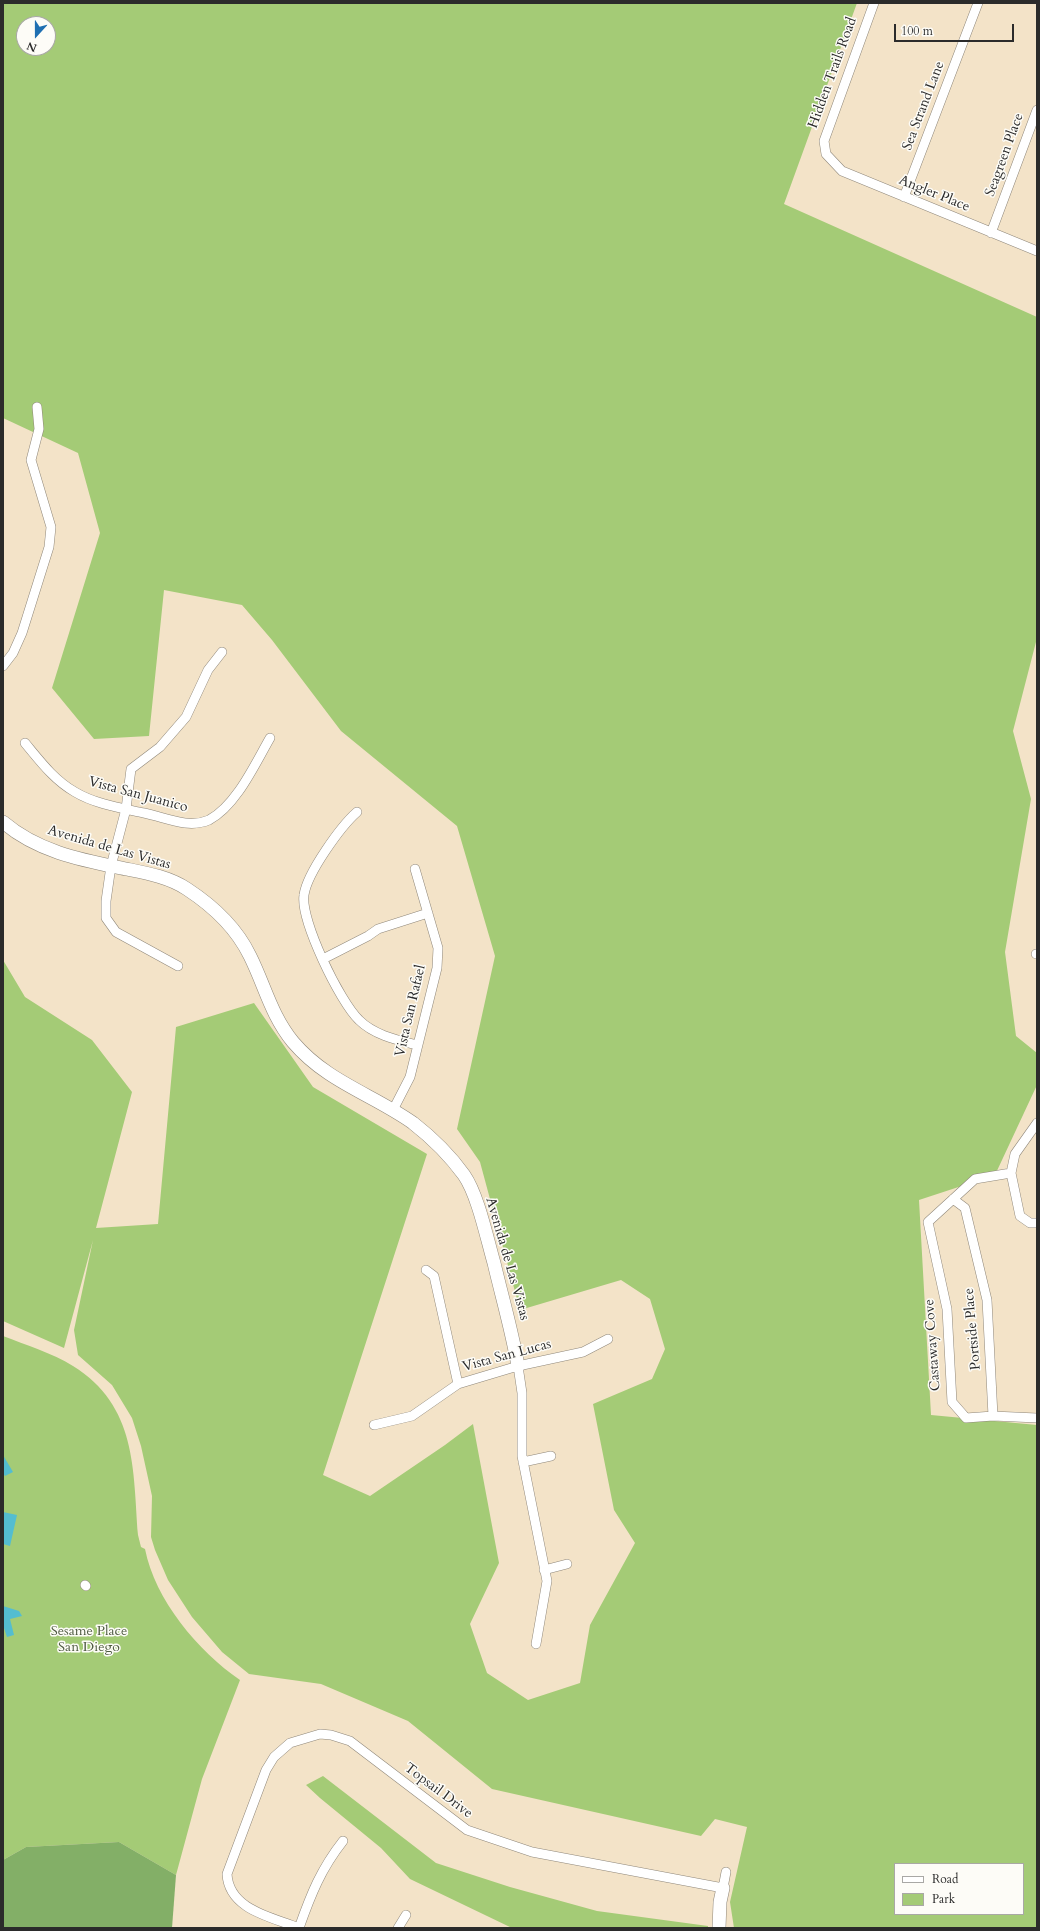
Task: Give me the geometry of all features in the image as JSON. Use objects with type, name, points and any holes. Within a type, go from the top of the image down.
[{"type":"street","name":"Hidden Trails Road","points":[[826,154],[824,141],[874,3]]},
{"type":"street","name":"Sea Strand Lane","points":[[904,197],[978,3]]},
{"type":"street","name":"Seagreen Place","points":[[991,233],[1037,110]]},
{"type":"street","name":"Angler Place","points":[[826,154],[842,171],[1037,251]]},
{"type":"street","points":[[3,666],[13,653],[22,633],[49,547],[51,527],[32,460],[39,428],[37,407]]},
{"type":"street","points":[[178,966],[116,932],[106,918],[106,901],[111,866],[126,809],[131,769],[160,746],[180,725],[186,717],[208,670],[222,652]]},
{"type":"street","name":"Vista San Juanico","points":[[25,743],[51,773],[75,792],[92,800],[186,823],[197,823],[208,820],[221,811],[234,797],[270,738]]},
{"type":"street","points":[[357,812],[345,822],[306,883],[303,908],[330,977],[342,998],[360,1021],[385,1036],[417,1045]]},
{"type":"street","name":"Avenida de Las Vistas","points":[[3,822],[20,835],[43,847],[67,855],[111,866],[152,874],[185,887],[221,915],[238,935],[250,955],[277,1021],[309,1059],[329,1075],[393,1110],[424,1133],[465,1176],[484,1228],[518,1366],[522,1393],[523,1462],[546,1581],[546,1591],[536,1644]]},
{"type":"street","name":"Vista San Rafael","points":[[393,1110],[410,1076],[437,968],[438,948],[415,869]]},
{"type":"street","points":[[323,959],[368,936],[378,929],[428,913]]},
{"type":"street","points":[[1037,1123],[1015,1154],[1011,1173],[1020,1216],[1030,1223],[1037,1223]]},
{"type":"street","name":"Castaway Cove","points":[[1011,1173],[975,1179],[928,1222],[947,1309],[952,1402],[966,1418],[993,1416],[1037,1418]]},
{"type":"street","name":"Portside Place","points":[[954,1199],[965,1208],[987,1300],[993,1416]]},
{"type":"street","points":[[426,1270],[434,1276],[458,1384]]},
{"type":"street","name":"Vista San Lucas","points":[[374,1425],[412,1416],[458,1384],[518,1366],[583,1352],[608,1339]]},
{"type":"street","points":[[523,1462],[551,1456]]},
{"type":"street","points":[[544,1570],[567,1564]]},
{"type":"street","name":"Topsail Drive","points":[[299,1928],[243,1905],[230,1889],[228,1874],[266,1770],[274,1757],[290,1743],[320,1734],[331,1735],[350,1741],[442,1813],[468,1831],[532,1852],[722,1888]]},
{"type":"street","points":[[299,1928],[321,1872],[343,1841]]},
{"type":"street","points":[[719,1928],[720,1902],[726,1872]]},
{"type":"street","points":[[398,1928],[406,1915]]},
{"type":"green space","points":[[3,3],[857,3],[784,204],[1037,317],[1037,638],[1013,731],[1031,799],[1005,952],[1016,1036],[1037,1053],[1037,1085],[995,1175],[919,1200],[931,1415],[1037,1425],[1037,1928],[734,1928],[730,1902],[747,1827],[715,1819],[701,1836],[492,1789],[408,1721],[321,1684],[249,1674],[222,1652],[192,1617],[168,1580],[151,1537],[152,1496],[141,1446],[132,1418],[112,1385],[78,1355],[74,1330],[93,1240],[64,1348],[3,1321],[3,960],[25,997],[92,1040],[132,1092],[96,1228],[158,1224],[176,1027],[254,1003],[313,1087],[427,1154],[323,1475],[370,1496],[473,1424],[499,1563],[470,1624],[487,1673],[528,1700],[580,1683],[590,1625],[635,1543],[614,1510],[593,1404],[652,1379],[665,1349],[650,1299],[621,1280],[520,1310],[480,1162],[457,1129],[495,956],[457,826],[341,731],[272,640],[242,605],[164,590],[149,736],[94,739],[52,688],[100,533],[78,453],[3,418]]},
{"type":"green space","name":"Sesame Place San Diego","points":[[3,1336],[65,1361],[94,1382],[109,1400],[120,1420],[128,1441],[135,1486],[138,1535],[141,1547],[145,1549],[150,1568],[158,1587],[180,1623],[194,1639],[224,1668],[240,1680],[202,1779],[176,1875],[119,1842],[26,1847],[3,1860]]},
{"type":"green space","points":[[323,1776],[436,1863],[510,1887],[597,1911],[708,1926],[708,1928],[512,1928],[410,1879],[381,1848],[306,1785]]},
{"type":"green space","points":[[119,1842],[176,1875],[172,1928],[3,1928],[3,1860],[26,1847]]},
{"type":"water","points":[[3,1455],[13,1472],[5,1476],[3,1473]]},
{"type":"water","points":[[3,1512],[17,1515],[10,1546],[3,1544]]},
{"type":"water","points":[[3,1606],[19,1611],[22,1616],[10,1619],[14,1635],[7,1637],[3,1625]]}]
